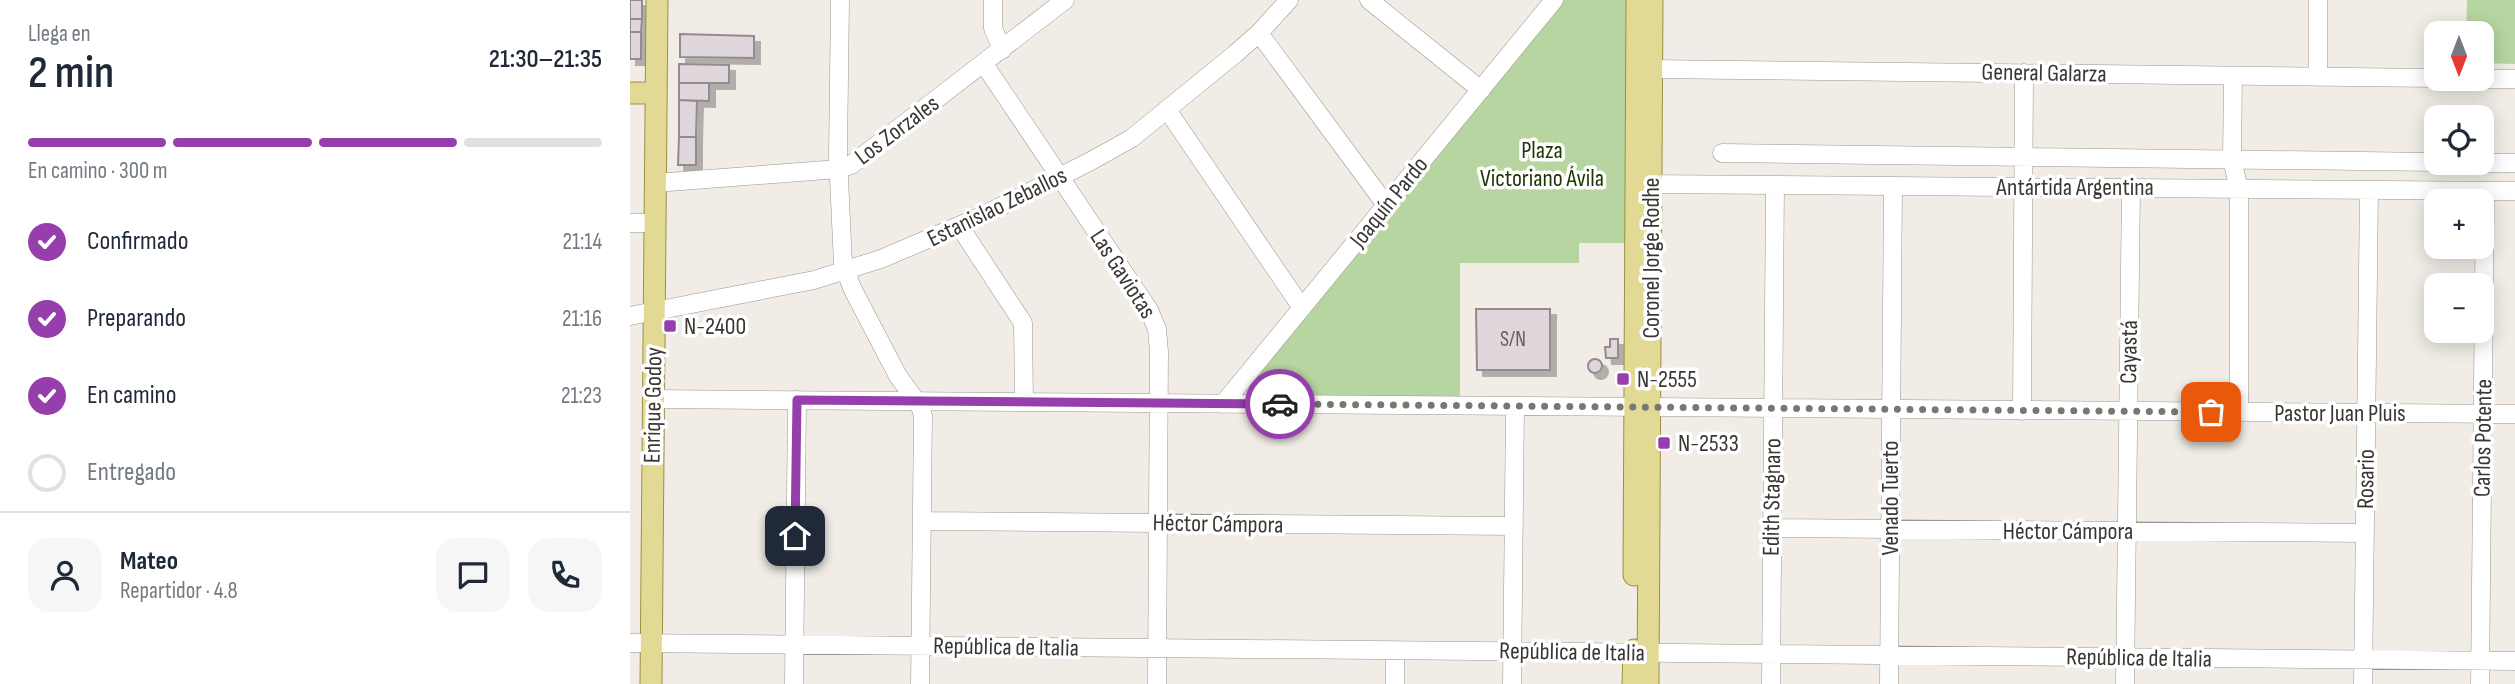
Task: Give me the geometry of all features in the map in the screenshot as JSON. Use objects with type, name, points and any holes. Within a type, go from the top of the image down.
[{"type":"main road","name":"Enrique Godoy","points":[[651,684],[657,0]]},
{"type":"main road","name":"Coronel Jorge Rodhe","points":[[1637,0],[1643,184],[1641,653],[1648,684]]},
{"type":"main road","name":"Coronel Jorge Rodhe","points":[[1643,184],[1652,69],[1652,0]]},
{"type":"main road","points":[[630,93],[656,93]]},
{"type":"main road","name":"Coronel Jorge Rodhe","points":[[1633,684],[1641,653]]},
{"type":"street","points":[[840,0],[839,169],[844,272],[898,376],[917,401],[923,416],[920,684]]},
{"type":"street","points":[[993,0],[993,28],[1002,50]]},
{"type":"street","name":"Los Zorzales","points":[[655,183],[851,166],[1065,0]]},
{"type":"street","name":"Estanislao Zeballos","points":[[630,316],[784,287],[844,272],[960,227],[1132,138],[1168,111],[1259,33],[1289,0]]},
{"type":"street","points":[[1369,0],[1481,90]]},
{"type":"street","points":[[2318,0],[2318,77]]},
{"type":"street","name":"Joaquín Pardo","points":[[1223,404],[1481,90],[1550,1]]},
{"type":"street","points":[[1259,33],[1386,205]]},
{"type":"street","name":"Las Gaviotas","points":[[984,64],[1154,320],[1159,340],[1157,684]]},
{"type":"street","name":"General Galarza","points":[[1652,69],[2424,78]]},
{"type":"street","points":[[2022,411],[2024,73]]},
{"type":"street","points":[[2233,76],[2232,160],[2239,189],[2239,412]]},
{"type":"street","points":[[2494,79],[2515,79]]},
{"type":"street","points":[[1168,111],[1302,308]]},
{"type":"street","points":[[1722,153],[2424,162]]},
{"type":"street","points":[[2494,163],[2515,163]]},
{"type":"street","name":"Antártida Argentina","points":[[1643,184],[2424,190]]},
{"type":"street","name":"Edith Stagnaro","points":[[1771,684],[1775,185]]},
{"type":"street","name":"Venado Tuerto","points":[[1889,684],[1892,186]]},
{"type":"street","name":"Cayastá","points":[[2124,684],[2131,188]]},
{"type":"street","name":"Rosario","points":[[2363,684],[2369,190]]},
{"type":"street","name":"Antártida Argentina","points":[[2494,191],[2515,191]]},
{"type":"street","points":[[630,223],[655,223]]},
{"type":"street","points":[[960,227],[1023,323],[1024,402]]},
{"type":"street","name":"Carlos Potente","points":[[2480,684],[2484,259]]},
{"type":"street","name":"Pastor Juan Pluis","points":[[653,398],[2515,414]]},
{"type":"street","points":[[794,684],[797,400]]},
{"type":"street","points":[[1512,684],[1515,407]]},
{"type":"street","name":"Héctor Cámpora","points":[[922,521],[1514,526]]},
{"type":"street","name":"Héctor Cámpora","points":[[1771,528],[2365,533]]},
{"type":"street","name":"República de Italia","points":[[630,643],[2515,661]]},
{"type":"street","points":[[1395,651],[1395,684]]},
{"type":"green space","name":"Plaza Victoriano Ávila","points":[[1564,0],[1630,0],[1628,243],[1579,243],[1579,263],[1460,263],[1460,398],[1257,395],[1252,392],[1250,386],[1253,380]]},
{"type":"green space","points":[[2467,0],[2515,0],[2515,64],[2494,63],[2494,21],[2466,21]]},
{"type":"building","points":[[630,0],[642,0],[642,19],[630,19]]},
{"type":"building","points":[[630,19],[642,19],[641,32],[630,32]]},
{"type":"building","points":[[630,32],[641,32],[641,59],[630,59]]},
{"type":"building","points":[[680,34],[754,36],[754,58],[680,57]]},
{"type":"building","points":[[679,64],[729,65],[729,83],[679,83]]},
{"type":"building","points":[[679,83],[709,83],[709,101],[679,100]]},
{"type":"building","points":[[679,100],[697,101],[696,137],[679,137]]},
{"type":"building","points":[[679,137],[696,137],[696,165],[678,165]]},
{"type":"building","points":[[1476,309],[1550,309],[1550,370],[1477,370]]},
{"type":"building","points":[[1610,339],[1618,339],[1618,358],[1606,358],[1605,347],[1610,347]]},
{"type":"building","points":[[1595,359],[1600,361],[1600,371],[1595,373],[1590,371],[1588,366],[1590,361]]},
{"type":"way so far","points":[[1280,404],[2211,412]]},
{"type":"place","name":"N-2400","points":[[670,326]]},
{"type":"place","name":"N-2555","points":[[1623,379]]},
{"type":"place","name":"N-2533","points":[[1664,443]]},
{"type":"route","points":[[795,536],[797,400],[1280,404]]}]
